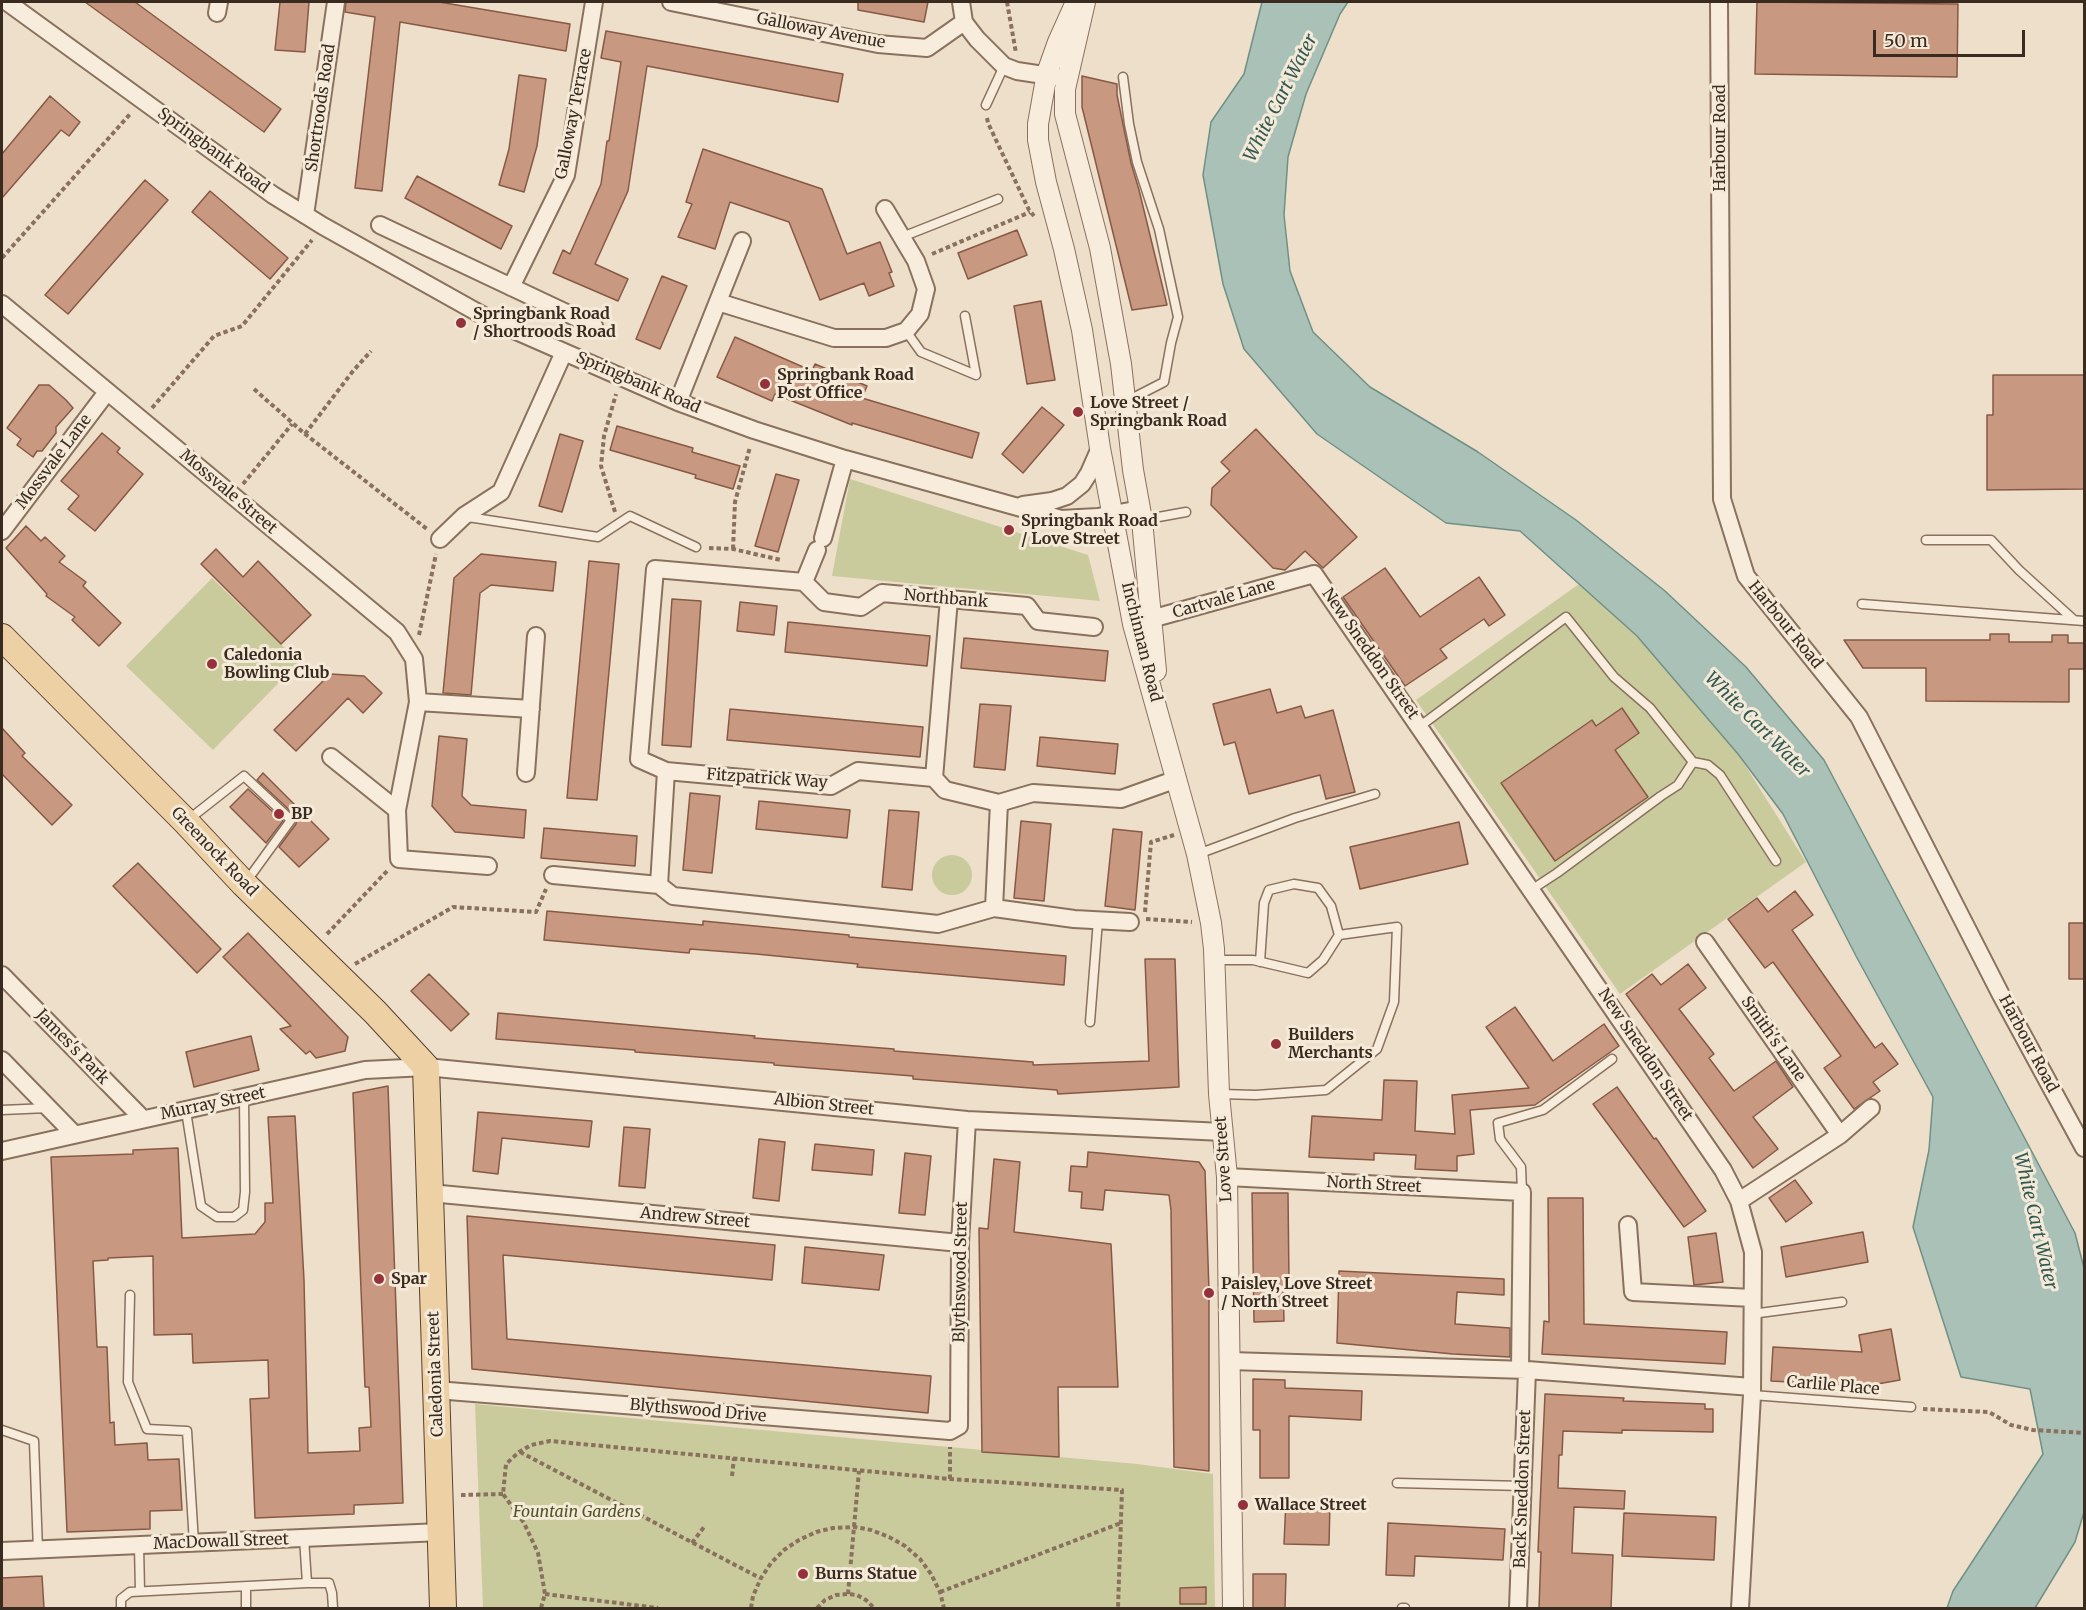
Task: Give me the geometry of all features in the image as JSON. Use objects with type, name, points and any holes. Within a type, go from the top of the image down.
[{"type":"main road","name":"Greenock Road","points":[[2,637],[426,1067]]},
{"type":"main road","name":"Caledonia Street","points":[[426,1067],[443,1608]]},
{"type":"street","name":"Springbank Road","points":[[7,2],[273,195],[491,320],[678,402],[754,430],[845,459],[1062,519],[1112,514],[1141,514]]},
{"type":"street","name":"Shortroods Road","points":[[305,215],[336,2]]},
{"type":"street","name":"Galloway Terrace","points":[[511,287],[566,175],[594,2]]},
{"type":"street","name":"Galloway Avenue","points":[[671,2],[878,44],[927,48],[964,22]]},
{"type":"street","points":[[961,2],[964,22],[977,39],[1012,69],[1067,79]]},
{"type":"street","name":"Inchinnan Road","points":[[1076,2],[1058,42],[1047,76],[1038,124],[1041,162],[1082,330],[1112,514],[1142,622],[1160,716]]},
{"type":"street","name":"Inchinnan Road","points":[[1085,2],[1067,79],[1065,114],[1100,248],[1126,401],[1133,470],[1141,514],[1142,622]]},
{"type":"street","name":"Harbour Road","points":[[1719,2],[1722,499],[1746,576],[1859,717],[2001,995],[2085,1148]]},
{"type":"street","points":[[718,302],[834,338],[886,338],[906,331],[921,314],[926,289],[916,261],[885,209]]},
{"type":"street","points":[[380,225],[594,326]]},
{"type":"street","points":[[678,402],[742,241]]},
{"type":"street","name":"Mossvale Street","points":[[2,304],[397,632],[414,659],[418,702],[397,810],[399,859]]},
{"type":"street","points":[[440,539],[464,516],[501,492],[564,352]]},
{"type":"street","name":"Mossvale Lane","points":[[2,531],[108,392]]},
{"type":"street","points":[[1016,506],[1052,501],[1067,496],[1085,478],[1100,448]]},
{"type":"street","points":[[807,575],[820,544],[845,459]]},
{"type":"street","name":"Fitzpatrick Way","points":[[807,575],[655,569],[639,759],[666,771],[831,786],[858,771],[934,778],[945,790],[999,803],[1033,793],[1121,799],[1177,779]]},
{"type":"street","name":"Cartvale Lane","points":[[1142,622],[1314,574]]},
{"type":"street","name":"New Sneddon Street","points":[[1314,574],[1724,1170],[1739,1201],[1753,1252],[1752,1391],[1740,1608]]},
{"type":"street","name":"Northbank","points":[[807,575],[824,602],[861,607],[882,593],[1028,606],[1038,621],[1094,627]]},
{"type":"street","points":[[934,778],[949,599]]},
{"type":"street","points":[[526,773],[536,636]]},
{"type":"street","points":[[418,702],[531,709]]},
{"type":"street","name":"Love Street","points":[[1160,716],[1197,854],[1211,923],[1219,1094],[1227,1177],[1233,1608]]},
{"type":"street","points":[[331,757],[397,810]]},
{"type":"street","points":[[659,885],[666,771]]},
{"type":"street","points":[[994,908],[999,803]]},
{"type":"street","points":[[399,859],[489,866]]},
{"type":"street","points":[[553,875],[659,885],[673,896],[938,924],[994,908],[1098,920],[1137,920]]},
{"type":"street","name":"Smith's Lane","points":[[1705,942],[1840,1135]]},
{"type":"street","name":"James's Park","points":[[2,975],[143,1119]]},
{"type":"street","points":[[2,1060],[74,1134]]},
{"type":"street","name":"Murray Street","points":[[2,1151],[365,1070],[426,1067]]},
{"type":"street","name":"Albion Street","points":[[426,1067],[967,1119],[1223,1132]]},
{"type":"street","points":[[1739,1201],[1840,1135],[1871,1108]]},
{"type":"street","name":"Blythswood Street","points":[[955,1428],[960,1244],[967,1119]]},
{"type":"street","name":"North Street","points":[[1227,1177],[1522,1192]]},
{"type":"street","name":"Back Sneddon Street","points":[[1518,1608],[1523,1486],[1522,1192]]},
{"type":"street","name":"Andrew Street","points":[[430,1193],[960,1244]]},
{"type":"street","points":[[1628,1225],[1633,1292],[1752,1306]]},
{"type":"street","points":[[1230,1361],[1523,1370],[1752,1391]]},
{"type":"street","name":"Blythswood Drive","points":[[436,1390],[955,1428]]},
{"type":"street","name":"MacDowall Street","points":[[2,1551],[441,1532]]},
{"type":"lane","points":[[986,105],[1012,69]]},
{"type":"lane","points":[[1123,77],[1137,162],[1159,228],[1178,317],[1170,343],[1164,382],[1126,401]]},
{"type":"lane","points":[[902,237],[998,199]]},
{"type":"lane","points":[[906,331],[921,352],[976,375],[965,316]]},
{"type":"lane","points":[[1141,514],[1186,512]]},
{"type":"lane","points":[[464,516],[598,537],[630,516],[696,547]]},
{"type":"lane","points":[[1926,540],[1991,540],[2019,570],[2074,621]]},
{"type":"lane","points":[[1862,604],[2085,621]]},
{"type":"lane","points":[[1419,727],[1566,617],[1614,677],[1650,708],[1693,762],[1708,765],[1720,775],[1776,861]]},
{"type":"lane","points":[[1531,890],[1678,785],[1693,762]]},
{"type":"lane","points":[[186,822],[244,777],[291,820],[244,884]]},
{"type":"lane","points":[[1197,854],[1295,818],[1375,794]]},
{"type":"lane","points":[[1214,960],[1253,960],[1260,962],[1308,973],[1323,960],[1339,935],[1331,906],[1318,888],[1294,884],[1269,890],[1264,903],[1260,962]]},
{"type":"lane","points":[[1090,1022],[1098,920]]},
{"type":"lane","points":[[1219,1094],[1256,1095],[1326,1090],[1377,1049],[1394,1002],[1397,927],[1339,935]]},
{"type":"lane","points":[[1522,1192],[1521,1167],[1500,1139],[1498,1123],[1543,1110],[1612,1059]]},
{"type":"lane","points":[[186,1111],[201,1206],[217,1217],[234,1217],[243,1210],[245,1192],[244,1098]]},
{"type":"lane","points":[[2,1110],[49,1108]]},
{"type":"lane","points":[[130,1294],[128,1382],[147,1429],[187,1431],[194,1544]]},
{"type":"lane","points":[[1752,1306],[1842,1302]]},
{"type":"lane","name":"Carlile Place","points":[[1752,1391],[1911,1407]]},
{"type":"lane","points":[[2,1430],[34,1441],[38,1551]]},
{"type":"lane","points":[[1396,1483],[1523,1486]]},
{"type":"lane","points":[[304,1538],[307,1583]]},
{"type":"lane","points":[[139,1545],[140,1591]]},
{"type":"lane","points":[[121,1608],[121,1599],[124,1594],[140,1591],[329,1583],[333,1608]]},
{"type":"lane","points":[[246,1587],[246,1608]]},
{"type":"path","points":[[1007,2],[1012,69]]},
{"type":"path","points":[[2,258],[143,99]]},
{"type":"path","points":[[986,105],[988,123],[1030,212],[1037,219]]},
{"type":"path","points":[[916,261],[1030,212]]},
{"type":"path","points":[[142,420],[214,336],[242,326],[324,226]]},
{"type":"path","points":[[305,434],[370,351]]},
{"type":"path","points":[[619,524],[601,466],[604,436],[622,376]]},
{"type":"path","points":[[254,389],[292,424],[440,539],[414,659]]},
{"type":"path","points":[[234,496],[292,424]]},
{"type":"path","points":[[733,549],[735,502],[754,430]]},
{"type":"path","points":[[696,547],[733,549],[807,575]]},
{"type":"path","points":[[1191,830],[1151,842],[1137,920],[1211,923]]},
{"type":"path","points":[[312,950],[399,859]]},
{"type":"path","points":[[336,974],[453,907],[536,912],[553,875]]},
{"type":"path","points":[[1911,1407],[1989,1412],[2011,1425],[2033,1430],[2085,1433]]},
{"type":"path","points":[[950,1479],[955,1428]]},
{"type":"path","points":[[541,1608],[545,1594],[538,1553],[524,1523],[503,1494],[506,1464],[531,1445],[549,1441],[950,1479],[1122,1490],[1118,1608]]},
{"type":"path","points":[[519,1452],[761,1578]]},
{"type":"path","points":[[732,1476],[734,1458]]},
{"type":"path","points":[[848,1594],[859,1471]]},
{"type":"path","points":[[440,1496],[503,1494]]},
{"type":"path","points":[[940,1592],[1121,1523]]},
{"type":"path","points":[[692,1543],[704,1527]]},
{"type":"path","points":[[751,1608],[753,1596],[761,1578],[784,1550],[816,1532],[833,1528],[855,1527],[889,1537],[905,1546],[920,1559],[932,1574],[944,1608]]},
{"type":"path","points":[[545,1594],[658,1608]]},
{"type":"path","points":[[817,1608],[825,1600],[836,1595],[848,1594],[857,1595],[874,1608]]},
{"type":"green space","points":[[850,479],[1088,555],[1100,601],[832,576]]},
{"type":"green space","name":"Caledonia Bowling Club","points":[[212,578],[299,662],[213,750],[126,666]]},
{"type":"green space","points":[[1579,584],[1637,636],[1738,754],[1806,862],[1620,994],[1416,700]]},
{"type":"green space","points":[[952,855],[960,856],[966,861],[971,867],[971,883],[966,889],[960,894],[952,895],[944,894],[938,889],[933,883],[932,875],[933,867],[938,861],[944,856]]},
{"type":"green space","name":"Fountain Gardens","points":[[475,1404],[1137,1464],[1213,1474],[1215,1608],[483,1608]]},
{"type":"water","name":"White Cart Water","points":[[1262,2],[1348,2],[1340,14],[1306,94],[1288,157],[1284,215],[1290,271],[1313,332],[1370,387],[1478,452],[1576,520],[1665,591],[1746,667],[1824,760],[2075,1233],[2084,1268],[2084,1512],[2075,1542],[2035,1608],[1947,1608],[1953,1591],[2043,1454],[2030,1389],[1961,1377],[1913,1227],[1929,1150],[1933,1097],[1856,956],[1783,814],[1738,754],[1637,636],[1520,531],[1446,523],[1317,434],[1244,349],[1223,284],[1203,175],[1211,122],[1244,74]]},
{"type":"building","points":[[85,2],[135,2],[281,109],[264,132]]},
{"type":"building","points":[[280,2],[309,2],[305,52],[275,50]]},
{"type":"building","points":[[346,2],[439,2],[570,24],[566,51],[400,22],[382,191],[355,188],[375,17],[345,12]]},
{"type":"building","points":[[858,2],[928,2],[924,22],[858,10]]},
{"type":"building","points":[[1757,2],[1958,4],[1957,77],[1755,74]]},
{"type":"building","points":[[606,31],[843,74],[838,102],[647,66],[628,191],[595,264],[628,279],[618,301],[553,273],[563,250],[570,254],[601,184],[621,62],[601,58]]},
{"type":"building","points":[[519,75],[546,79],[537,146],[524,192],[499,185],[509,149]]},
{"type":"building","points":[[1082,76],[1117,84],[1117,95],[1131,163],[1167,305],[1132,310],[1082,107]]},
{"type":"building","points":[[50,96],[80,122],[69,136],[61,130],[2,198],[2,154]]},
{"type":"building","points":[[703,149],[822,189],[847,254],[880,242],[892,272],[889,273],[894,286],[869,296],[864,283],[820,300],[789,222],[730,202],[715,249],[678,237],[692,204],[686,202]]},
{"type":"building","points":[[417,176],[512,226],[501,249],[405,198]]},
{"type":"building","points":[[145,180],[168,200],[68,314],[45,295]]},
{"type":"building","points":[[210,191],[288,258],[270,279],[192,212]]},
{"type":"building","points":[[1017,230],[1027,255],[968,279],[958,253]]},
{"type":"building","points":[[662,276],[687,286],[660,349],[636,339]]},
{"type":"building","points":[[1041,301],[1055,380],[1027,384],[1014,306]]},
{"type":"building","points":[[735,337],[812,371],[815,364],[867,386],[862,398],[979,433],[972,458],[852,423],[852,425],[775,394],[772,401],[717,377]]},
{"type":"building","points":[[1993,375],[2085,375],[2085,489],[1987,490],[1987,415],[1993,415]]},
{"type":"building","points":[[39,385],[49,385],[73,408],[56,427],[56,433],[42,451],[37,451],[33,457],[17,445],[21,439],[7,428]]},
{"type":"building","points":[[1042,407],[1064,425],[1023,473],[1002,454]]},
{"type":"building","points":[[617,426],[693,448],[692,452],[740,466],[733,489],[695,478],[696,475],[610,450]]},
{"type":"building","points":[[1256,429],[1357,537],[1323,568],[1305,551],[1285,570],[1273,568],[1211,505],[1212,488],[1230,471],[1221,462]]},
{"type":"building","points":[[102,433],[120,448],[117,452],[143,474],[95,531],[68,509],[79,496],[61,481]]},
{"type":"building","points":[[560,434],[583,441],[562,512],[539,506]]},
{"type":"building","points":[[776,474],[799,480],[778,552],[755,546]]},
{"type":"building","points":[[26,526],[41,541],[45,537],[65,556],[59,562],[86,582],[83,586],[121,623],[99,646],[72,620],[75,617],[46,596],[47,594],[6,548]]},
{"type":"building","points":[[216,549],[243,577],[258,561],[311,615],[281,644],[201,564]]},
{"type":"building","points":[[481,554],[556,562],[553,591],[491,585],[480,593],[471,695],[443,693],[454,578]]},
{"type":"building","points":[[589,561],[619,564],[597,800],[567,798]]},
{"type":"building","points":[[1385,568],[1420,617],[1479,577],[1505,615],[1489,626],[1484,619],[1440,649],[1447,658],[1405,686],[1343,597]]},
{"type":"building","points":[[672,599],[701,601],[691,747],[662,745]]},
{"type":"building","points":[[740,602],[777,606],[774,635],[737,631]]},
{"type":"building","points":[[788,622],[930,636],[927,666],[785,652]]},
{"type":"building","points":[[1990,634],[2009,634],[2009,642],[2052,642],[2052,635],[2068,635],[2068,643],[2085,643],[2085,669],[2069,669],[2069,702],[1926,701],[1926,668],[1863,668],[1844,640],[1990,640]]},
{"type":"building","points":[[964,638],[1108,651],[1105,681],[961,668]]},
{"type":"building","points":[[330,674],[364,676],[382,693],[363,713],[348,698],[296,751],[274,730]]},
{"type":"building","points":[[1270,689],[1277,713],[1301,706],[1305,718],[1333,710],[1355,792],[1326,799],[1320,775],[1249,794],[1235,742],[1224,745],[1213,704]]},
{"type":"building","points":[[980,704],[1011,706],[1005,770],[974,767]]},
{"type":"building","points":[[1622,708],[1639,733],[1615,750],[1648,797],[1555,861],[1501,783],[1592,720],[1596,726]]},
{"type":"building","points":[[730,709],[923,727],[920,757],[727,740]]},
{"type":"building","points":[[2,728],[25,753],[22,756],[72,805],[52,825],[2,774]]},
{"type":"building","points":[[439,736],[467,739],[462,796],[471,805],[526,810],[524,838],[455,832],[432,806]]},
{"type":"building","points":[[1040,737],[1118,744],[1115,774],[1037,766]]},
{"type":"building","points":[[263,773],[329,839],[299,867],[279,847],[296,824],[297,817],[257,780]]},
{"type":"building","points":[[248,789],[283,821],[266,843],[230,807]]},
{"type":"building","points":[[690,793],[720,796],[712,873],[683,870]]},
{"type":"building","points":[[759,801],[850,810],[847,838],[756,829]]},
{"type":"building","points":[[889,810],[919,812],[912,890],[882,887]]},
{"type":"building","points":[[1021,821],[1051,824],[1044,901],[1014,898]]},
{"type":"building","points":[[1459,822],[1468,864],[1360,889],[1350,847]]},
{"type":"building","points":[[544,828],[637,836],[635,866],[541,858]]},
{"type":"building","points":[[1113,829],[1142,832],[1135,910],[1105,906]]},
{"type":"building","points":[[138,863],[221,949],[197,973],[113,886]]},
{"type":"building","points":[[1795,891],[1813,915],[1792,930],[1875,1048],[1882,1043],[1898,1064],[1873,1082],[1880,1091],[1854,1109],[1824,1068],[1841,1056],[1773,962],[1765,968],[1728,919],[1757,898],[1768,912]]},
{"type":"building","points":[[547,911],[703,925],[703,921],[849,935],[849,937],[1066,956],[1064,985],[857,967],[858,964],[756,954],[690,949],[689,953],[544,940]]},
{"type":"building","points":[[2069,923],[2085,923],[2085,979],[2069,979]]},
{"type":"building","points":[[248,933],[348,1037],[345,1051],[316,1058],[310,1051],[306,1054],[280,1029],[291,1026],[223,957]]},
{"type":"building","points":[[1145,959],[1175,959],[1179,1087],[1058,1094],[1057,1090],[913,1079],[913,1076],[496,1039],[498,1013],[1033,1062],[1033,1065],[1149,1061]]},
{"type":"building","points":[[1688,964],[1706,988],[1679,1009],[1714,1054],[1709,1058],[1734,1091],[1776,1061],[1793,1087],[1753,1117],[1778,1149],[1753,1168],[1626,994],[1652,974],[1661,985]]},
{"type":"building","points":[[429,974],[469,1014],[451,1031],[411,991]]},
{"type":"building","points":[[1515,1007],[1553,1061],[1604,1024],[1619,1046],[1535,1105],[1470,1110],[1474,1154],[1457,1156],[1457,1171],[1415,1169],[1416,1155],[1374,1153],[1374,1160],[1309,1157],[1312,1116],[1382,1120],[1384,1080],[1417,1081],[1415,1131],[1455,1134],[1452,1095],[1529,1088],[1486,1027]]},
{"type":"building","points":[[251,1036],[259,1070],[194,1087],[186,1052]]},
{"type":"building","points":[[388,1086],[403,1503],[354,1505],[354,1514],[255,1518],[250,1399],[269,1398],[268,1360],[193,1363],[192,1334],[154,1335],[153,1256],[108,1258],[108,1260],[93,1261],[97,1347],[107,1347],[110,1423],[114,1422],[115,1445],[147,1443],[148,1460],[179,1459],[182,1510],[150,1511],[150,1529],[67,1532],[51,1157],[133,1154],[133,1150],[178,1148],[182,1238],[255,1234],[265,1222],[265,1203],[273,1203],[268,1117],[295,1116],[304,1280],[308,1453],[360,1451],[359,1428],[371,1427],[369,1387],[365,1387],[353,1093]]},
{"type":"building","points":[[1617,1087],[1654,1139],[1656,1138],[1706,1211],[1684,1227],[1593,1104]]},
{"type":"building","points":[[478,1112],[592,1121],[589,1147],[502,1138],[498,1174],[473,1171]]},
{"type":"building","points":[[624,1127],[650,1129],[645,1188],[619,1186]]},
{"type":"building","points":[[759,1139],[785,1142],[779,1201],[753,1198]]},
{"type":"building","points":[[815,1144],[874,1150],[872,1175],[812,1170]]},
{"type":"building","points":[[1088,1152],[1199,1162],[1205,1171],[1209,1291],[1209,1471],[1174,1467],[1169,1195],[1105,1190],[1103,1210],[1081,1208],[1082,1192],[1069,1191],[1071,1166],[1087,1167]]},
{"type":"building","points":[[905,1153],[931,1156],[925,1215],[899,1213]]},
{"type":"building","points":[[994,1159],[1020,1162],[1014,1232],[1111,1244],[1118,1387],[1058,1387],[1059,1457],[982,1452],[979,1228],[988,1229]]},
{"type":"building","points":[[1795,1180],[1812,1203],[1786,1222],[1769,1198]]},
{"type":"building","points":[[1252,1193],[1288,1193],[1289,1283],[1283,1283],[1284,1321],[1254,1322]]},
{"type":"building","points":[[1548,1198],[1583,1198],[1584,1324],[1727,1332],[1725,1364],[1542,1354],[1544,1321],[1549,1322]]},
{"type":"building","points":[[467,1216],[775,1245],[772,1280],[503,1255],[507,1339],[931,1376],[928,1413],[472,1369]]},
{"type":"building","points":[[1863,1232],[1868,1262],[1786,1277],[1781,1247]]},
{"type":"building","points":[[1716,1233],[1723,1282],[1694,1285],[1688,1237]]},
{"type":"building","points":[[805,1247],[884,1255],[879,1290],[802,1283]]},
{"type":"building","points":[[1339,1271],[1504,1279],[1504,1295],[1457,1292],[1455,1324],[1510,1328],[1510,1357],[1337,1343]]},
{"type":"building","points":[[1891,1329],[1900,1380],[1866,1386],[1771,1381],[1773,1347],[1862,1352],[1859,1335]]},
{"type":"building","points":[[1253,1379],[1285,1380],[1285,1388],[1362,1391],[1361,1420],[1289,1416],[1289,1478],[1260,1478],[1260,1430],[1253,1430]]},
{"type":"building","points":[[1545,1394],[1624,1398],[1623,1401],[1705,1404],[1705,1409],[1713,1409],[1713,1432],[1563,1431],[1562,1455],[1559,1455],[1558,1488],[1625,1491],[1624,1509],[1574,1507],[1572,1553],[1613,1555],[1611,1608],[1539,1608],[1541,1552],[1538,1552]]},
{"type":"building","points":[[1286,1500],[1330,1502],[1329,1545],[1284,1544]]},
{"type":"building","points":[[1624,1513],[1716,1517],[1714,1560],[1622,1556]]},
{"type":"building","points":[[1388,1523],[1505,1529],[1503,1560],[1415,1556],[1414,1576],[1386,1575]]},
{"type":"building","points":[[1253,1574],[1286,1574],[1285,1608],[1253,1608]]},
{"type":"building","points":[[42,1576],[44,1608],[2,1608],[2,1578]]},
{"type":"building","points":[[1206,1587],[1206,1604],[1180,1604],[1180,1588]]},
{"type":"place","name":"Springbank Road / Shortroods Road","points":[[461,323]]},
{"type":"place","name":"Springbank Road Post Office","points":[[765,384]]},
{"type":"place","name":"Love Street / Springbank Road","points":[[1078,412]]},
{"type":"place","name":"Springbank Road / Love Street","points":[[1009,530]]},
{"type":"place","name":"Caledonia Bowling Club","points":[[212,664]]},
{"type":"place","name":"BP","points":[[279,814]]},
{"type":"place","name":"Builders Merchants","points":[[1276,1044]]},
{"type":"place","name":"Spar","points":[[379,1279]]},
{"type":"place","name":"Paisley, Love Street / North Street","points":[[1209,1293]]},
{"type":"place","name":"Wallace Street","points":[[1243,1505]]},
{"type":"place","name":"Burns Statue","points":[[803,1574]]}]
